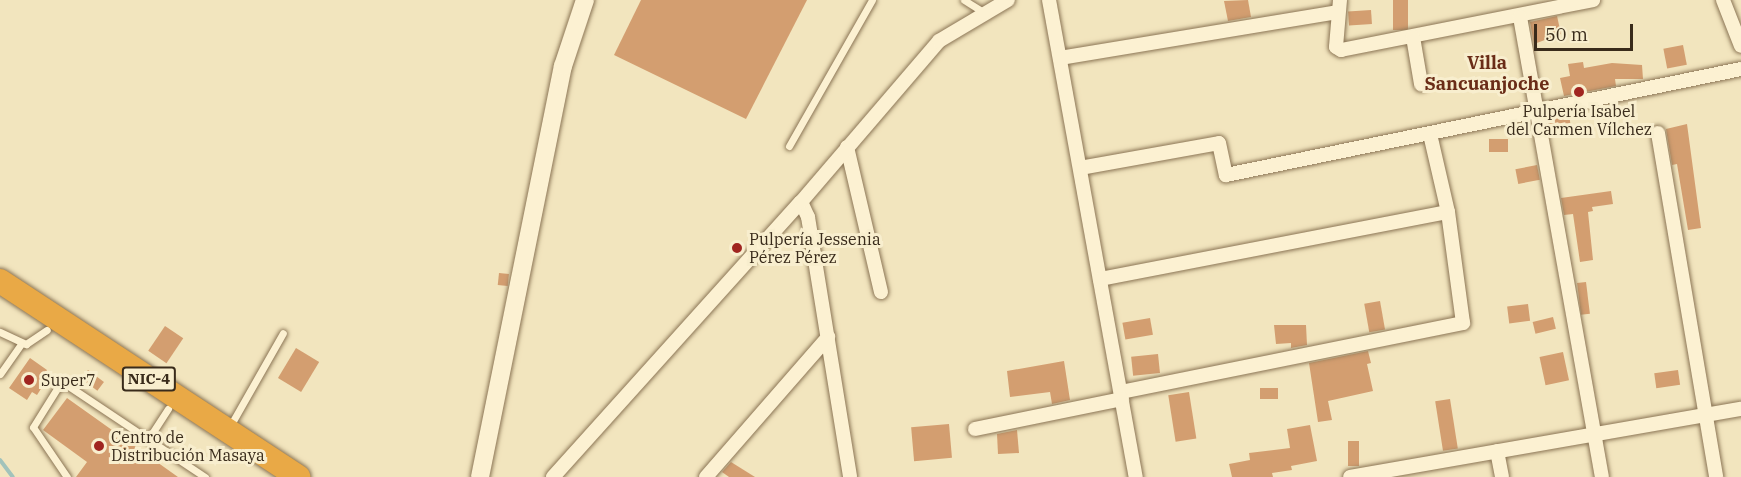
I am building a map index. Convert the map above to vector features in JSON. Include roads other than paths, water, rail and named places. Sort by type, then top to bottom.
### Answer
[{"type":"highway","name":"NIC-4","points":[[0,281],[298,477]]},
{"type":"highway","name":"NIC-4","points":[[0,299],[271,477]]},
{"type":"street","points":[[480,477],[562,66],[585,0]]},
{"type":"street","points":[[553,477],[801,202],[939,41],[983,12],[1008,0]]},
{"type":"street","points":[[1049,0],[1136,477]]},
{"type":"street","points":[[1060,58],[1338,6],[1337,49],[1413,37],[1593,0]]},
{"type":"street","points":[[1723,0],[1741,46]]},
{"type":"street","points":[[1520,16],[1602,477]]},
{"type":"street","points":[[1413,37],[1420,84]]},
{"type":"street","points":[[1080,168],[1220,143],[1226,175],[1538,113],[1741,69]]},
{"type":"street","points":[[1658,133],[1716,477]]},
{"type":"street","points":[[975,429],[1463,323],[1448,212],[1430,134]]},
{"type":"street","points":[[847,147],[881,292]]},
{"type":"street","points":[[801,202],[808,217],[850,477]]},
{"type":"street","points":[[1100,279],[1448,212]]},
{"type":"street","points":[[706,477],[828,337]]},
{"type":"street","points":[[1350,477],[1397,473],[1497,451],[1706,413],[1741,409]]},
{"type":"street","points":[[1497,451],[1502,477]]},
{"type":"lane","points":[[789,146],[872,0]]},
{"type":"lane","points":[[964,0],[983,12]]},
{"type":"lane","points":[[0,332],[21,344],[31,343],[47,330]]},
{"type":"lane","points":[[228,431],[283,333]]},
{"type":"lane","points":[[0,374],[21,344]]},
{"type":"lane","points":[[67,477],[33,427],[58,387],[68,385],[205,477]]},
{"type":"lane","points":[[148,438],[168,409]]},
{"type":"waterway","points":[[0,460],[13,477]]},
{"type":"place","name":"Pulpería Isabel del Carmen Vílchez","points":[[1579,92]]},
{"type":"place","name":"Pulpería Jessenia Pérez Pérez","points":[[737,248]]},
{"type":"place","name":"Super7","points":[[29,380]]},
{"type":"place","name":"Centro de Distribución Masaya","points":[[99,446]]},
{"type":"district","name":"Villa Sancuanjoche","points":[[1487,74]]}]
